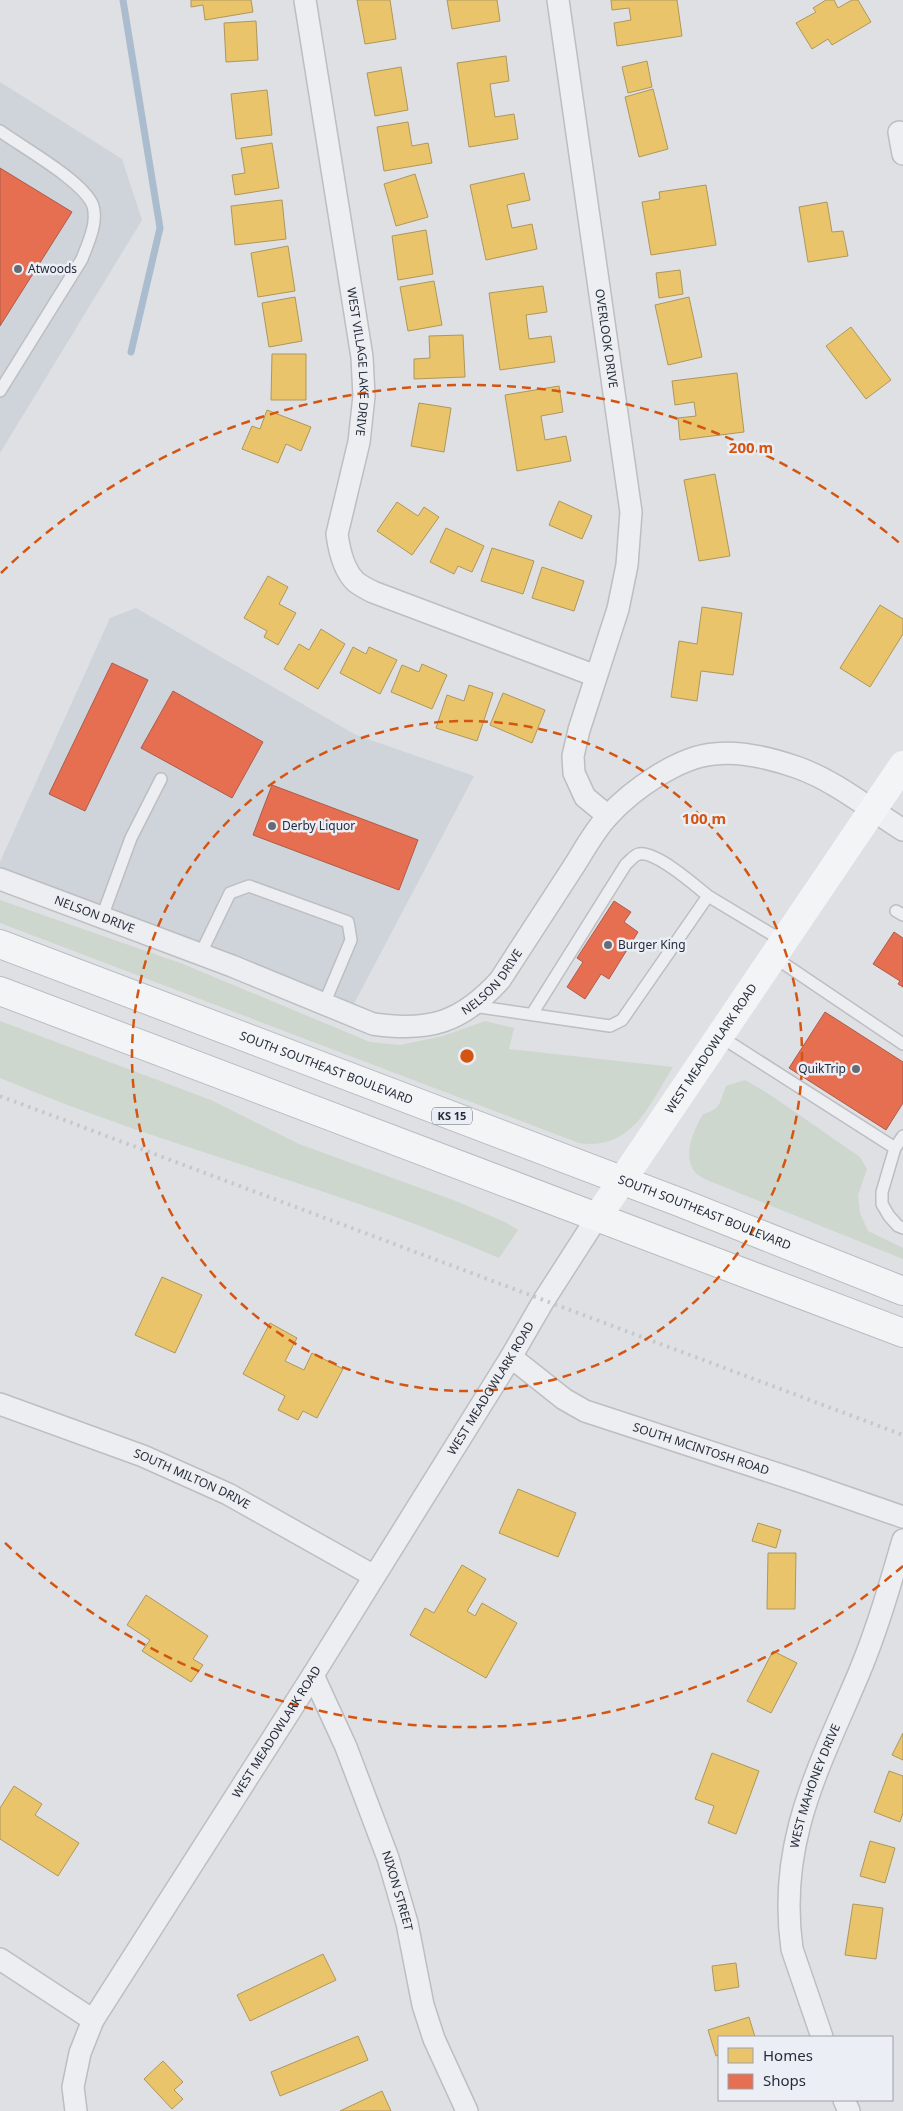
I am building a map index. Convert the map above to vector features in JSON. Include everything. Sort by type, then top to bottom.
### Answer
[{"type":"main road","name":"WEST MEADOWLARK ROAD","points":[[598,1216],[903,765]]},
{"type":"main road","name":"SOUTH SOUTHEAST BOULEVARD","points":[[0,944],[623,1180],[903,1291]]},
{"type":"main road","points":[[0,991],[903,1333]]},
{"type":"street","name":"WEST VILLAGE LAKE DRIVE","points":[[305,0],[362,357],[364,396],[359,442],[337,534],[345,564],[355,581],[373,592],[596,676]]},
{"type":"street","name":"OVERLOOK DRIVE","points":[[558,0],[631,512],[627,565],[618,609],[573,756],[574,773],[585,797],[608,816]]},
{"type":"street","points":[[899,132],[903,154]]},
{"type":"street","name":"NELSON DRIVE","points":[[0,879],[200,955],[373,1024],[397,1028],[440,1024],[473,1006],[486,995],[500,980],[608,816],[658,776],[696,757],[715,754],[751,756],[796,767],[821,778],[903,830]]},
{"type":"street","name":"WEST MEADOWLARK ROAD","points":[[76,2111],[73,2087],[80,2053],[93,2020],[313,1676],[511,1357],[544,1300],[598,1216]]},
{"type":"street","name":"SOUTH MCINTOSH ROAD","points":[[511,1357],[564,1399],[585,1411],[903,1517]]},
{"type":"street","name":"SOUTH MILTON DRIVE","points":[[0,1404],[143,1456],[228,1494],[374,1576]]},
{"type":"street","name":"WEST MAHONEY DRIVE","points":[[822,2036],[792,1949],[789,1892],[794,1848],[806,1801],[860,1672],[880,1618],[903,1540]]},
{"type":"street","name":"NIXON STREET","points":[[313,1676],[346,1746],[388,1858],[407,1923],[423,2005],[434,2039],[466,2111]]},
{"type":"street","points":[[0,1959],[93,2020]]},
{"type":"lane","points":[[0,131],[76,184],[87,195],[93,207],[94,220],[82,259],[0,391]]},
{"type":"lane","points":[[102,917],[130,838],[161,779]]},
{"type":"lane","points":[[532,1014],[626,864],[638,854],[652,856],[708,896],[903,1044]]},
{"type":"lane","points":[[200,955],[230,893],[250,886],[348,922],[351,940],[324,1004]]},
{"type":"lane","points":[[473,1006],[610,1026],[622,1020],[708,896]]},
{"type":"lane","points":[[721,1036],[895,1148]]},
{"type":"lane","points":[[903,1136],[895,1148],[882,1192],[882,1204],[889,1216],[898,1226],[903,1228]]},
{"type":"shaded area","points":[[0,82],[122,159],[142,220],[0,453]]},
{"type":"shaded area","points":[[136,608],[356,735],[474,776],[348,1015],[0,879],[0,862],[110,618]]},
{"type":"shaded area","points":[[0,900],[183,964],[370,1042],[400,1045],[443,1036],[485,1021],[514,1028],[509,1049],[673,1067],[647,1109],[626,1132],[613,1140],[597,1144],[579,1143],[0,923]]},
{"type":"shaded area","points":[[0,1021],[211,1100],[299,1144],[456,1201],[507,1223],[518,1230],[499,1258],[399,1218],[143,1132],[0,1078]]},
{"type":"shaded area","points":[[745,1080],[769,1094],[860,1157],[867,1169],[858,1195],[860,1213],[868,1231],[903,1248],[903,1259],[702,1178],[696,1173],[692,1166],[689,1151],[690,1143],[699,1120],[703,1114],[717,1107],[726,1086]]},
{"type":"building: Homes","points":[[191,0],[251,0],[253,12],[205,20],[203,5],[191,7]]},
{"type":"building: Homes","points":[[357,0],[390,0],[396,39],[365,44]]},
{"type":"building: Homes","points":[[447,0],[497,0],[500,21],[452,29]]},
{"type":"building: Homes","points":[[611,0],[677,0],[682,36],[617,46],[614,23],[631,20],[629,8],[612,10]]},
{"type":"building: Homes","points":[[826,0],[834,0],[838,8],[852,0],[858,0],[871,22],[832,45],[828,39],[812,49],[796,23],[816,12],[813,8]]},
{"type":"building: Homes","points":[[256,21],[258,60],[226,62],[224,23]]},
{"type":"building: Homes","points":[[506,56],[509,81],[490,84],[495,117],[514,114],[518,139],[469,147],[457,63]]},
{"type":"building: Homes","points":[[647,61],[652,87],[628,93],[622,67]]},
{"type":"building: Homes","points":[[401,67],[408,110],[375,116],[367,73]]},
{"type":"building: Homes","points":[[653,89],[668,149],[639,157],[625,97]]},
{"type":"building: Homes","points":[[267,90],[272,135],[236,139],[231,94]]},
{"type":"building: Homes","points":[[408,122],[412,146],[428,143],[432,163],[384,171],[377,127]]},
{"type":"building: Homes","points":[[272,143],[279,188],[235,195],[232,175],[245,173],[241,148]]},
{"type":"building: Homes","points":[[524,173],[530,200],[507,205],[512,228],[532,224],[537,249],[486,260],[470,185]]},
{"type":"building: Homes","points":[[415,174],[428,217],[396,226],[384,184]]},
{"type":"building: Homes","points":[[706,185],[716,245],[651,255],[642,202],[660,199],[659,192]]},
{"type":"building: Homes","points":[[282,200],[286,239],[235,245],[231,206]]},
{"type":"building: Homes","points":[[827,202],[832,232],[843,231],[848,256],[808,262],[799,207]]},
{"type":"building: Homes","points":[[426,230],[433,274],[398,280],[392,236]]},
{"type":"building: Homes","points":[[288,246],[295,291],[258,297],[251,253]]},
{"type":"building: Homes","points":[[680,270],[683,294],[659,298],[656,273]]},
{"type":"building: Homes","points":[[434,281],[442,325],[408,331],[400,287]]},
{"type":"building: Homes","points":[[543,286],[547,312],[526,315],[529,339],[551,336],[555,362],[500,370],[489,293]]},
{"type":"building: Homes","points":[[295,297],[302,341],[269,347],[262,303]]},
{"type":"building: Homes","points":[[689,297],[702,357],[668,365],[655,305]]},
{"type":"building: Homes","points":[[851,327],[891,380],[866,399],[826,346]]},
{"type":"building: Homes","points":[[463,335],[465,377],[414,379],[414,359],[430,358],[429,336]]},
{"type":"building: Homes","points":[[272,354],[306,354],[306,400],[271,400]]},
{"type":"building: Homes","points":[[737,373],[744,432],[680,440],[678,418],[696,416],[694,402],[675,405],[672,381]]},
{"type":"building: Homes","points":[[559,386],[563,412],[541,416],[545,440],[566,436],[571,461],[517,471],[505,395]]},
{"type":"building: Homes","points":[[419,403],[451,408],[444,452],[411,446]]},
{"type":"building: Homes","points":[[267,410],[311,427],[301,451],[286,444],[278,463],[242,449],[252,426],[260,429]]},
{"type":"building: Homes","points":[[715,474],[730,556],[699,561],[684,480]]},
{"type":"building: Homes","points":[[559,501],[592,516],[582,539],[549,525]]},
{"type":"building: Homes","points":[[397,502],[418,516],[424,507],[439,517],[412,555],[377,531]]},
{"type":"building: Homes","points":[[446,528],[484,546],[472,572],[458,566],[454,574],[430,562]]},
{"type":"building: Homes","points":[[492,548],[534,561],[523,594],[481,581]]},
{"type":"building: Homes","points":[[542,567],[584,581],[574,611],[532,598]]},
{"type":"building: Homes","points":[[268,576],[288,587],[279,604],[296,613],[278,645],[264,637],[267,631],[244,618]]},
{"type":"building: Homes","points":[[880,605],[903,619],[903,634],[870,687],[840,668]]},
{"type":"building: Homes","points":[[702,607],[742,613],[733,675],[701,671],[697,701],[671,697],[679,641],[697,644]]},
{"type":"building: Homes","points":[[321,629],[345,644],[318,689],[284,669],[299,644],[309,650]]},
{"type":"building: Homes","points":[[353,647],[366,654],[369,647],[397,660],[380,694],[340,673]]},
{"type":"building: Homes","points":[[422,664],[447,675],[432,709],[391,692],[402,665],[419,672]]},
{"type":"building: Homes","points":[[469,685],[493,693],[477,741],[436,728],[447,695],[464,701]]},
{"type":"building: Homes","points":[[503,693],[545,710],[532,743],[490,725]]},
{"type":"building: Homes","points":[[162,1277],[202,1295],[175,1353],[135,1335]]},
{"type":"building: Homes","points":[[270,1323],[297,1338],[285,1361],[304,1370],[312,1353],[343,1369],[317,1418],[303,1411],[298,1420],[278,1410],[285,1396],[243,1374]]},
{"type":"building: Homes","points":[[518,1489],[576,1513],[558,1557],[499,1533]]},
{"type":"building: Homes","points":[[758,1523],[781,1530],[776,1548],[752,1541]]},
{"type":"building: Homes","points":[[768,1553],[796,1553],[795,1609],[767,1609]]},
{"type":"building: Homes","points":[[462,1565],[486,1579],[467,1611],[475,1616],[482,1603],[517,1623],[486,1678],[410,1635],[425,1608],[434,1613]]},
{"type":"building: Homes","points":[[146,1595],[208,1636],[193,1659],[203,1665],[191,1682],[142,1651],[150,1640],[127,1625]]},
{"type":"building: Homes","points":[[773,1651],[797,1663],[771,1713],[747,1701]]},
{"type":"building: Homes","points":[[903,1733],[903,1760],[892,1755]]},
{"type":"building: Homes","points":[[712,1753],[759,1771],[736,1834],[708,1823],[714,1806],[695,1799]]},
{"type":"building: Homes","points":[[889,1771],[903,1776],[903,1813],[900,1822],[874,1812]]},
{"type":"building: Homes","points":[[14,1786],[42,1804],[35,1815],[79,1843],[58,1876],[0,1839],[0,1808]]},
{"type":"building: Homes","points":[[870,1841],[895,1848],[885,1883],[860,1876]]},
{"type":"building: Homes","points":[[853,1904],[883,1908],[876,1959],[845,1955]]},
{"type":"building: Homes","points":[[323,1954],[336,1980],[250,2021],[237,1995]]},
{"type":"building: Homes","points":[[736,1963],[739,1987],[715,1991],[712,1966]]},
{"type":"building: Homes","points":[[749,2017],[755,2036],[718,2036],[718,2055],[716,2056],[708,2030]]},
{"type":"building: Homes","points":[[358,2036],[368,2060],[280,2096],[271,2072]]},
{"type":"building: Homes","points":[[163,2061],[183,2082],[174,2090],[183,2099],[172,2109],[144,2079]]},
{"type":"building: Homes","points":[[382,2091],[391,2111],[340,2111]]},
{"type":"building: Shops","name":"Atwoods","points":[[0,168],[72,212],[0,326]]},
{"type":"building: Shops","points":[[112,663],[148,680],[85,811],[49,794]]},
{"type":"building: Shops","points":[[173,691],[263,742],[232,798],[141,748]]},
{"type":"building: Shops","points":[[272,785],[418,840],[399,890],[253,835]]},
{"type":"building: Shops","name":"Burger King","points":[[614,901],[631,912],[624,922],[638,932],[609,979],[601,974],[585,999],[567,987],[583,962],[577,958]]},
{"type":"building: Shops","points":[[894,932],[903,938],[903,987],[898,984],[900,981],[873,964]]},
{"type":"building: Shops","points":[[825,1012],[903,1062],[903,1103],[886,1130],[789,1068]]},
{"type":"waterway","points":[[123,0],[160,228],[131,352]]},
{"type":"railway","points":[[0,1096],[903,1435]]},
{"type":"place","name":"Atwoods","points":[[18,269]]},
{"type":"place","name":"Derby Liquor","points":[[272,826]]},
{"type":"place","name":"Burger King","points":[[608,945]]},
{"type":"place","name":"QuikTrip","points":[[856,1069]]}]
